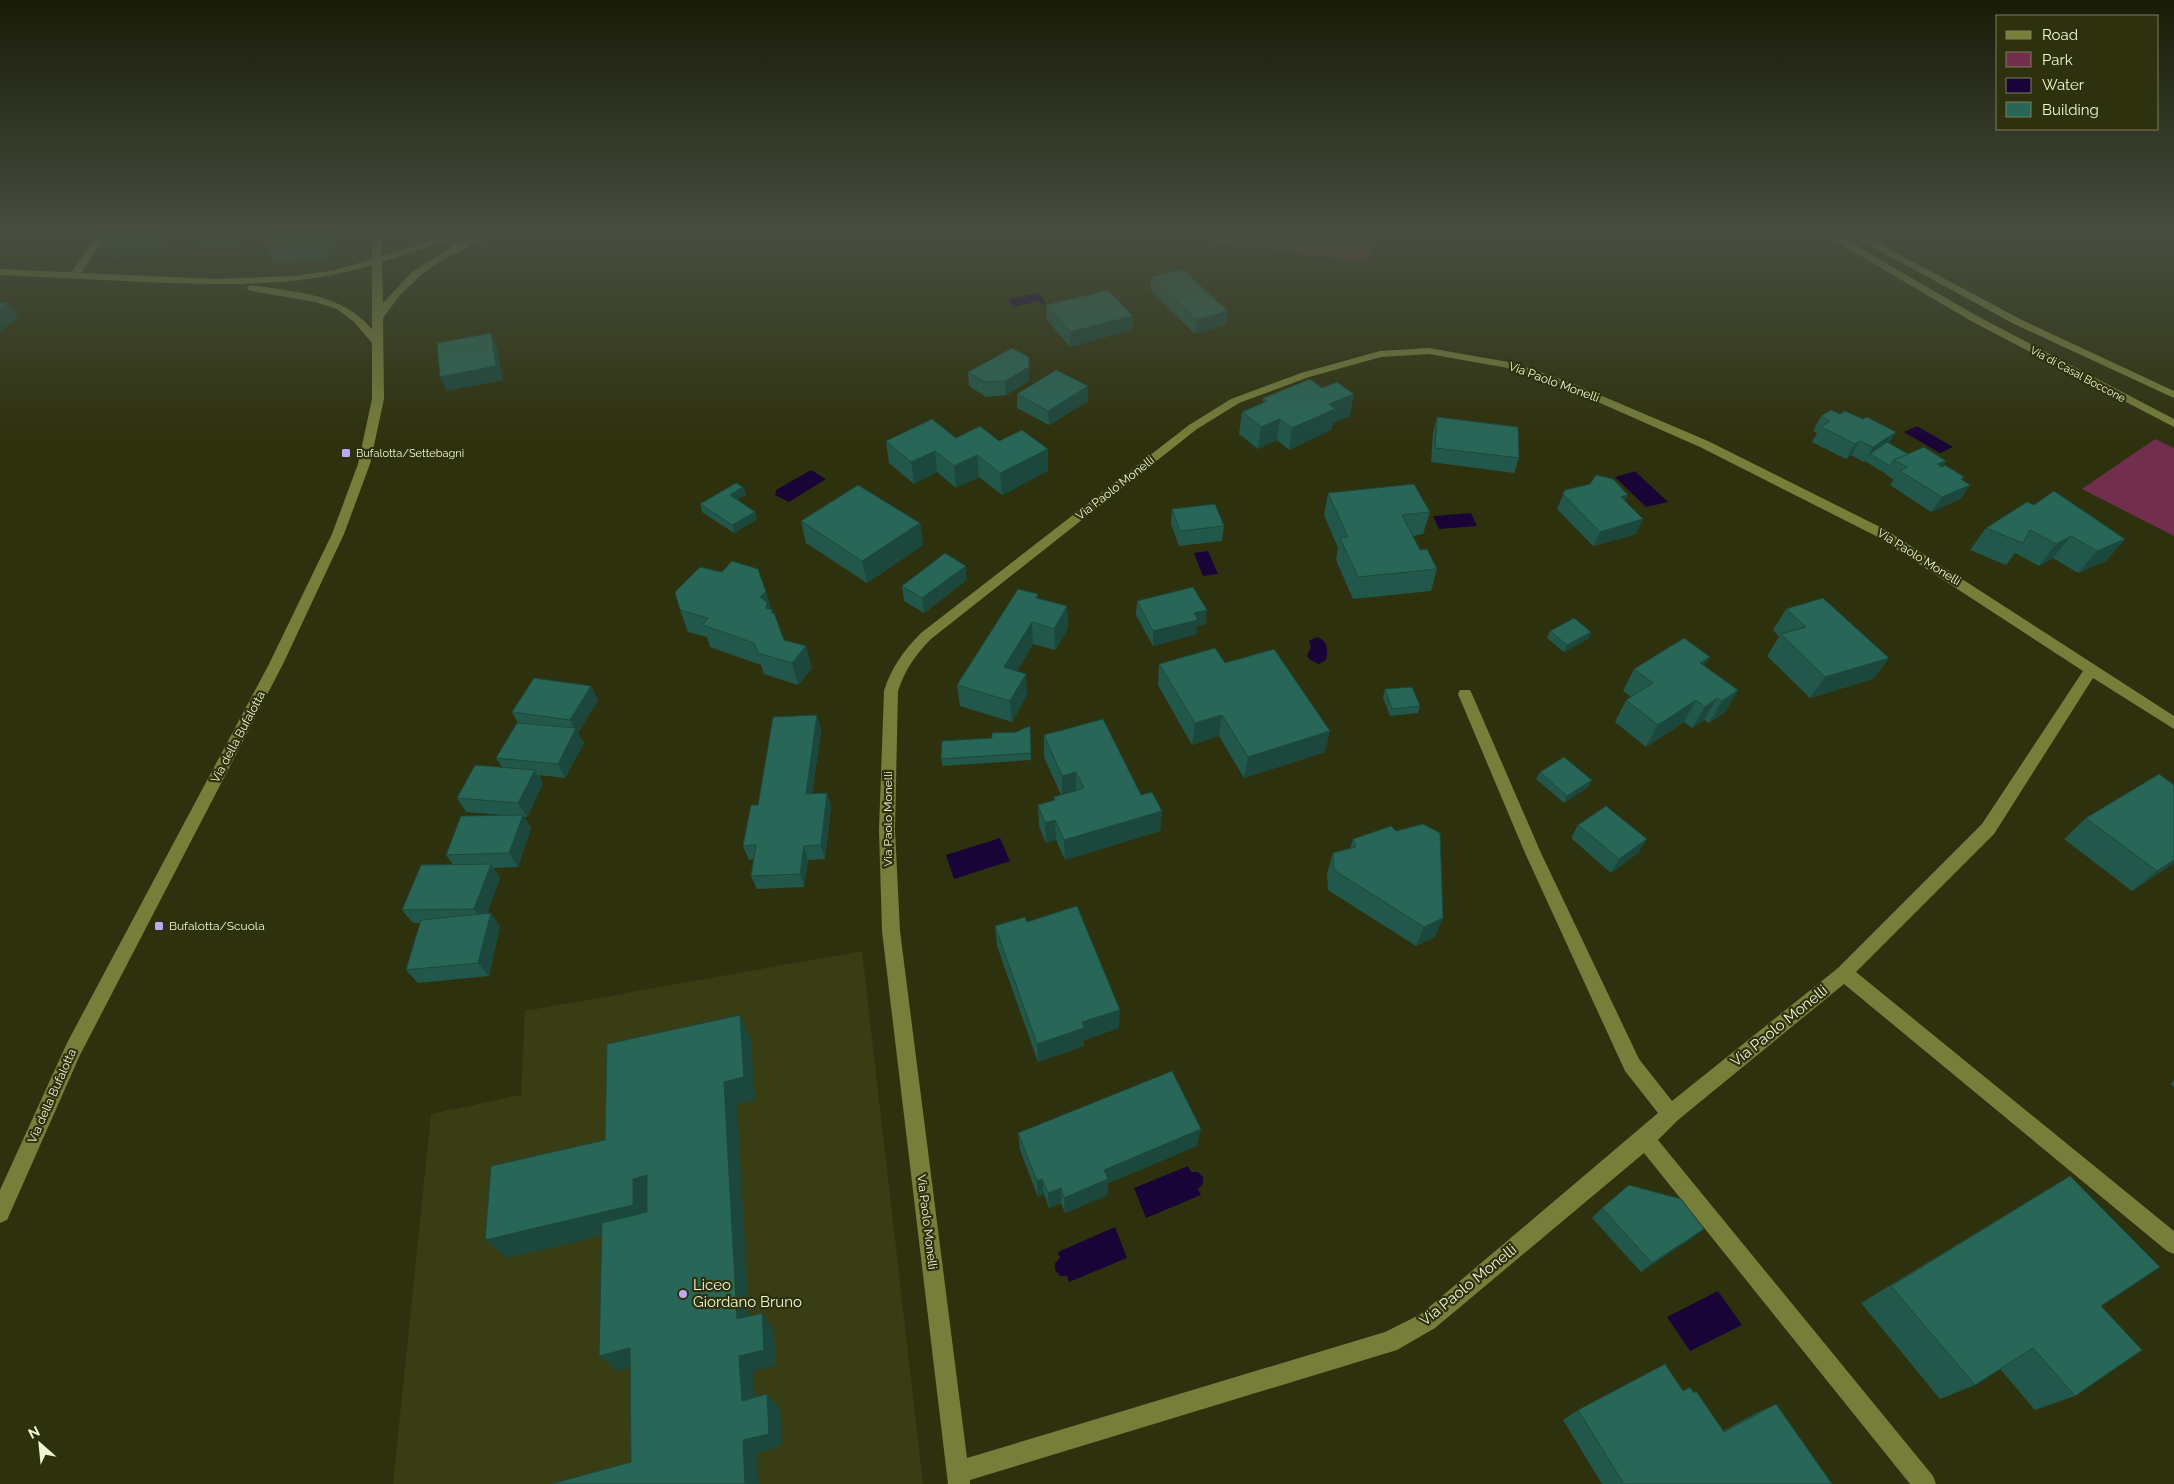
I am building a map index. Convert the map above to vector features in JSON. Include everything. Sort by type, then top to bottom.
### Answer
[{"type":"street","points":[[325,302],[336,305],[348,312],[379,344]]},
{"type":"street","name":"Via della Bufalotta","points":[[0,1214],[73,1050],[276,664],[338,534],[364,464],[378,399],[378,302]]},
{"type":"street","points":[[378,317],[388,302]]},
{"type":"street","name":"Via di Casal Boccone","points":[[1946,302],[2174,424]]},
{"type":"street","name":"Via di Casal Boccone","points":[[1981,302],[2018,322],[2174,395]]},
{"type":"street","name":"Via Paolo Monelli","points":[[2091,670],[1988,829],[1844,973],[1671,1114],[1645,1139],[1428,1321],[1389,1342],[959,1478],[891,931],[887,830],[891,691],[896,673],[903,661],[926,636],[1193,427],[1235,401],[1364,357],[1396,352],[1429,351],[1510,365],[1550,378],[1704,444],[1872,528],[1922,558],[2174,723]]},
{"type":"street","points":[[1465,694],[1533,853],[1632,1065],[1671,1114]]},
{"type":"street","points":[[1844,973],[2174,1244]]},
{"type":"street","points":[[1645,1139],[1925,1484]]},
{"type":"shaded area","points":[[862,951],[923,1484],[393,1484],[431,1114],[521,1095],[525,1011]]},
{"type":"green space","points":[[2155,439],[2174,448],[2174,536],[2082,489]]},
{"type":"water","points":[[1010,302],[1033,302],[1014,307]]},
{"type":"water","points":[[1917,426],[1953,447],[1940,453],[1904,432]]},
{"type":"water","points":[[811,470],[826,479],[789,502],[775,495],[776,490]]},
{"type":"water","points":[[1636,471],[1668,502],[1646,507],[1615,477]]},
{"type":"water","points":[[1471,513],[1477,526],[1439,529],[1433,516]]},
{"type":"water","points":[[1208,551],[1218,574],[1203,576],[1194,553]]},
{"type":"water","points":[[1317,637],[1325,643],[1327,649],[1326,660],[1319,664],[1310,660],[1307,656],[1311,647],[1309,641]]},
{"type":"water","points":[[1000,838],[1010,861],[954,879],[946,855]]},
{"type":"water","points":[[1188,1166],[1191,1172],[1198,1172],[1203,1177],[1203,1184],[1198,1189],[1201,1195],[1146,1218],[1134,1188]]},
{"type":"water","points":[[1115,1227],[1127,1258],[1069,1282],[1067,1276],[1060,1276],[1055,1270],[1055,1263],[1060,1258],[1058,1252]]},
{"type":"water","points":[[1718,1291],[1742,1325],[1690,1351],[1667,1317]]},
{"type":"building","points":[[0,302],[8,303],[0,309]]},
{"type":"building","points":[[1057,302],[1120,302],[1133,316],[1070,332],[1046,305]]},
{"type":"building","points":[[1177,302],[1218,302],[1228,311],[1196,320]]},
{"type":"building","points":[[491,333],[496,366],[440,377],[437,343]]},
{"type":"building","points":[[1012,348],[1029,357],[1029,367],[1005,381],[985,382],[968,372]]},
{"type":"building","points":[[1056,370],[1088,386],[1048,411],[1017,394]]},
{"type":"building","points":[[1310,379],[1322,388],[1337,382],[1354,394],[1329,404],[1335,409],[1292,428],[1280,419],[1261,427],[1242,412],[1267,401],[1263,398]]},
{"type":"building","points":[[1831,410],[1840,414],[1845,411],[1863,419],[1867,417],[1896,432],[1873,447],[1860,441],[1855,444],[1821,427],[1830,421],[1821,416]]},
{"type":"building","points":[[1437,417],[1518,427],[1519,458],[1435,448]]},
{"type":"building","points":[[932,419],[956,438],[980,426],[999,441],[1022,430],[1048,449],[1000,473],[977,455],[954,466],[935,451],[911,462],[886,441]]},
{"type":"building","points":[[1887,442],[1908,454],[1894,460],[1890,466],[1870,454]]},
{"type":"building","points":[[1924,447],[1946,461],[1937,464],[1942,467],[1945,465],[1964,477],[1961,479],[1970,485],[1942,497],[1900,471],[1907,467],[1894,460]]},
{"type":"building","points":[[1596,475],[1613,479],[1628,495],[1621,497],[1643,519],[1600,532],[1563,494],[1565,490],[1590,484]]},
{"type":"building","points":[[736,483],[743,487],[730,495],[755,512],[732,525],[700,504]]},
{"type":"building","points":[[1414,484],[1430,512],[1402,515],[1420,550],[1427,549],[1437,569],[1358,577],[1340,538],[1348,537],[1328,493]]},
{"type":"building","points":[[858,485],[920,523],[862,561],[801,521]]},
{"type":"building","points":[[2054,491],[2125,539],[2097,551],[2071,536],[2056,544],[2030,530],[2023,543],[1986,528],[2027,502],[2034,505]]},
{"type":"building","points":[[1215,504],[1224,526],[1180,531],[1172,509]]},
{"type":"building","points":[[945,553],[966,566],[922,598],[902,586]]},
{"type":"building","points":[[732,561],[758,569],[766,592],[760,597],[767,602],[766,608],[773,610],[771,613],[774,613],[784,640],[806,646],[792,663],[758,653],[754,643],[703,625],[708,618],[680,610],[675,592],[700,567],[722,572]]},
{"type":"building","points":[[1193,587],[1207,610],[1194,613],[1198,620],[1153,631],[1137,601]]},
{"type":"building","points":[[1018,589],[1038,594],[1036,598],[1067,606],[1054,629],[1032,622],[1004,667],[1026,674],[1010,701],[957,685]]},
{"type":"building","points":[[1823,598],[1889,658],[1825,677],[1781,634],[1806,627],[1786,609]]},
{"type":"building","points":[[1574,618],[1591,632],[1567,645],[1550,631]]},
{"type":"building","points":[[1684,638],[1710,657],[1700,663],[1738,690],[1722,701],[1717,698],[1705,707],[1696,700],[1658,725],[1626,700],[1653,683],[1634,669]]},
{"type":"building","points":[[1215,648],[1225,663],[1274,649],[1330,731],[1248,757],[1222,715],[1195,723],[1159,664]]},
{"type":"building","points":[[534,678],[591,686],[570,720],[512,712]]},
{"type":"building","points":[[1412,687],[1420,706],[1392,709],[1385,689]]},
{"type":"building","points":[[817,715],[806,794],[827,793],[821,845],[804,846],[800,874],[751,876],[756,845],[743,846],[751,805],[758,805],[773,717]]},
{"type":"building","points":[[1103,719],[1141,795],[1152,792],[1162,811],[1064,840],[1055,820],[1045,823],[1038,805],[1055,800],[1054,797],[1084,788],[1076,772],[1062,776],[1044,735]]},
{"type":"building","points":[[517,723],[576,728],[558,764],[496,758]]},
{"type":"building","points":[[1030,726],[1031,753],[941,759],[942,741],[992,738],[992,733],[1016,732]]},
{"type":"building","points":[[1564,757],[1592,780],[1567,796],[1540,772]]},
{"type":"building","points":[[475,765],[535,770],[518,803],[457,798]]},
{"type":"building","points":[[2159,774],[2174,785],[2174,860],[2157,871],[2086,818]]},
{"type":"building","points":[[1606,806],[1647,839],[1619,859],[1578,825]]},
{"type":"building","points":[[523,815],[509,853],[446,855],[461,816]]},
{"type":"building","points":[[1423,824],[1440,833],[1443,918],[1424,927],[1334,870],[1333,853],[1356,847],[1353,839],[1391,826],[1396,831]]},
{"type":"building","points":[[491,864],[474,909],[402,910],[421,865]]},
{"type":"building","points":[[1077,906],[1120,1010],[1082,1022],[1084,1028],[1037,1044],[995,926],[1025,917],[1027,922]]},
{"type":"building","points":[[491,913],[478,963],[406,970],[421,920]]},
{"type":"building","name":"Liceo Giordano Bruno","points":[[740,1015],[744,1077],[724,1082],[737,1319],[762,1313],[764,1350],[739,1356],[742,1401],[767,1394],[769,1434],[743,1440],[745,1484],[551,1484],[631,1462],[630,1348],[599,1356],[602,1223],[647,1212],[647,1175],[633,1179],[633,1205],[485,1240],[491,1166],[605,1140],[607,1044]]},
{"type":"building","points":[[1172,1071],[1201,1129],[1104,1170],[1108,1179],[1064,1198],[1061,1188],[1048,1193],[1042,1179],[1037,1181],[1018,1133]]},
{"type":"building","points":[[2070,1176],[2160,1267],[2101,1306],[2142,1350],[2075,1396],[2033,1348],[1975,1385],[1891,1286]]},
{"type":"building","points":[[1629,1185],[1681,1199],[1704,1229],[1652,1263],[1602,1208]]},
{"type":"building","points":[[1665,1364],[1683,1391],[1690,1387],[1694,1393],[1696,1391],[1724,1432],[1776,1404],[1832,1484],[1624,1484],[1578,1410]]},
{"type":"place","name":"Bufalotta/Settebagni","points":[[346,453]]},
{"type":"place","name":"Bufalotta/Scuola","points":[[159,926]]},
{"type":"place","name":"Liceo Giordano Bruno","points":[[683,1294]]}]
